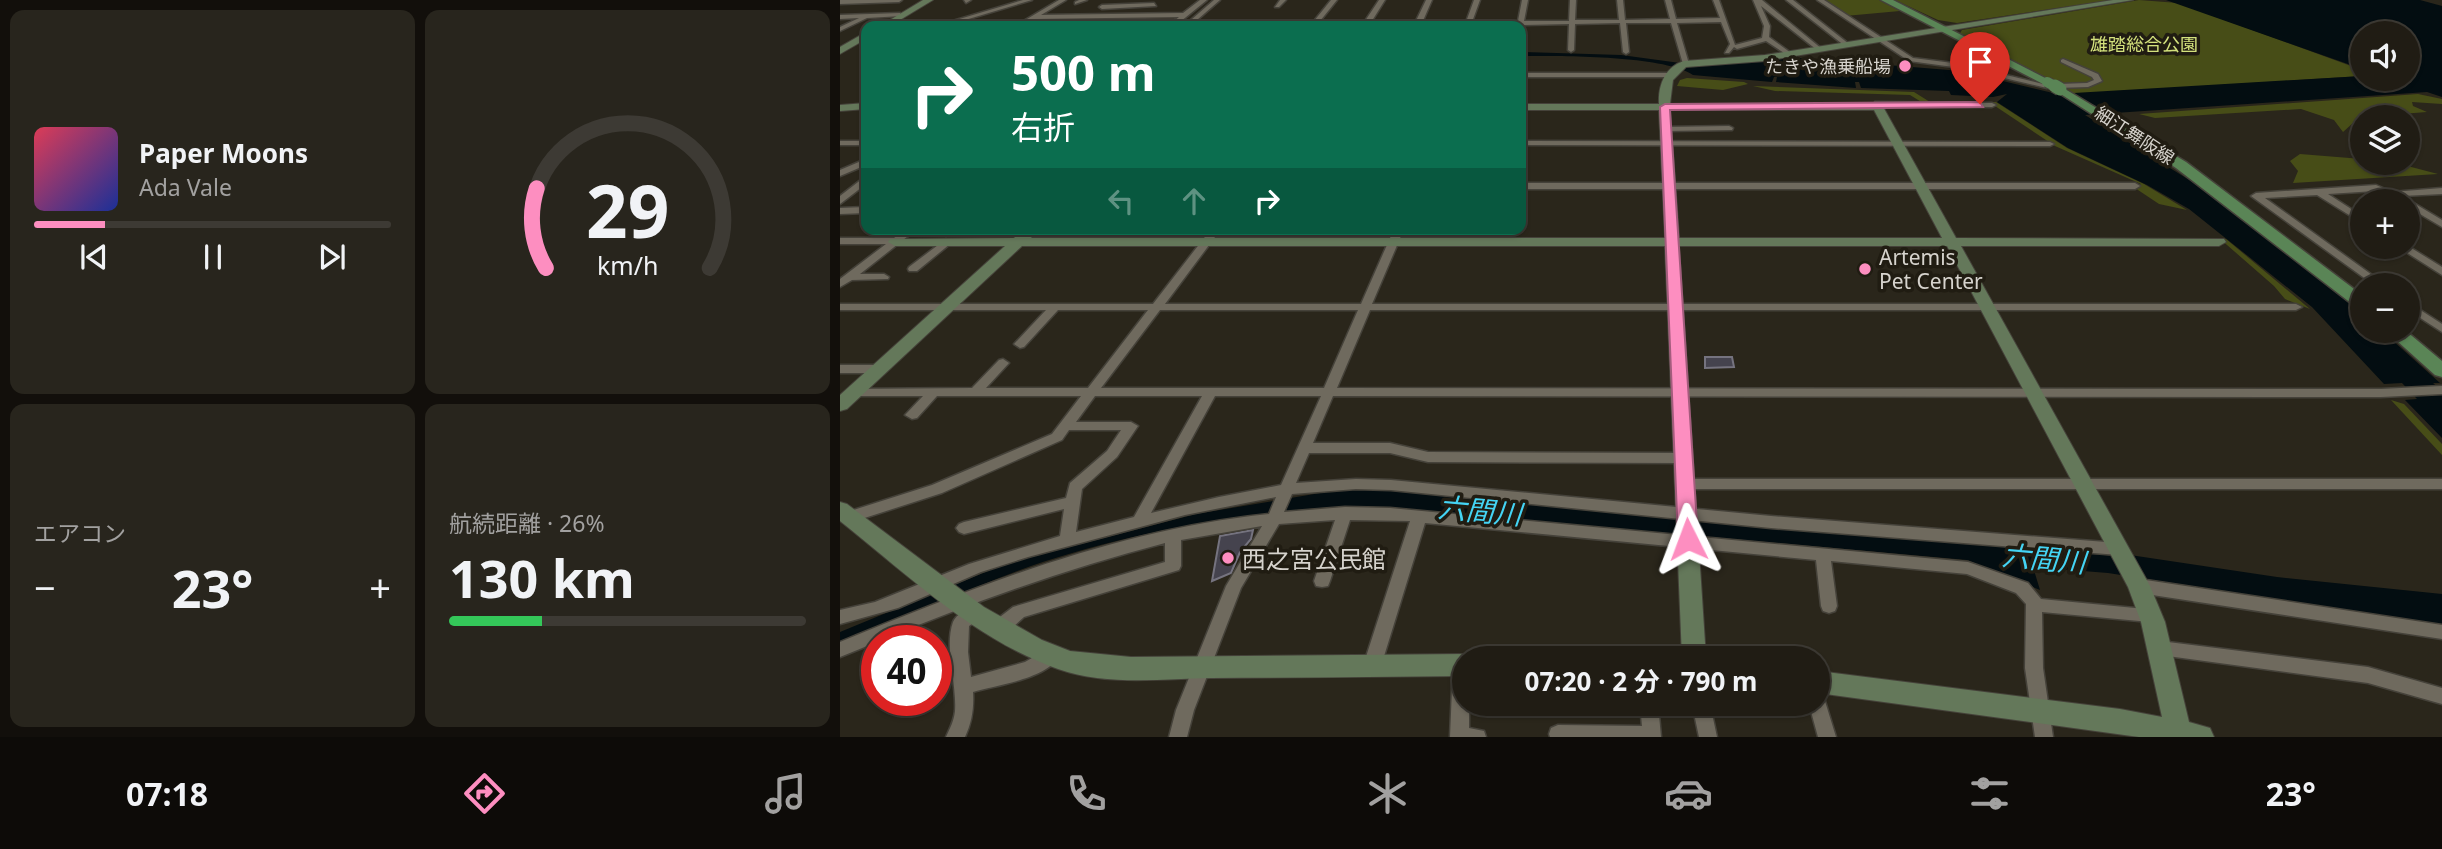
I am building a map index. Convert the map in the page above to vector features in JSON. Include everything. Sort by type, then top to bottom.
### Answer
[{"type":"main road","name":"細江舞阪線","points":[[1886,0],[2105,115],[2181,165],[2350,294]]},
{"type":"main road","points":[[2409,343],[2442,371]]},
{"type":"street","points":[[842,2],[899,0]]},
{"type":"street","points":[[892,21],[929,0]]},
{"type":"street","points":[[952,21],[1014,0]]},
{"type":"street","points":[[955,21],[1029,0]]},
{"type":"street","points":[[1027,21],[1063,0]]},
{"type":"street","points":[[1082,21],[1112,0]]},
{"type":"street","points":[[1140,16],[1161,0]]},
{"type":"street","points":[[1178,21],[1204,0]]},
{"type":"street","points":[[1193,21],[1217,0]]},
{"type":"street","points":[[1277,6],[1283,0]]},
{"type":"street","points":[[1318,21],[1334,0]]},
{"type":"street","points":[[1368,21],[1381,0]]},
{"type":"street","points":[[1419,21],[1429,0]]},
{"type":"street","points":[[1470,21],[1477,0]]},
{"type":"street","points":[[1521,21],[1525,0]]},
{"type":"street","points":[[1571,50],[1573,0]]},
{"type":"street","points":[[1620,0],[1626,52]]},
{"type":"street","points":[[1668,0],[1682,66],[1664,90],[1693,646]]},
{"type":"street","points":[[1716,0],[1734,44],[1727,52]]},
{"type":"street","points":[[1757,0],[1819,50]]},
{"type":"street","points":[[1757,0],[1767,26],[1765,37]]},
{"type":"street","points":[[1789,0],[1847,45]]},
{"type":"street","points":[[1820,0],[1876,40],[1910,60],[1961,66],[2056,87],[2088,85],[2098,81],[2095,76],[2063,61]]},
{"type":"street","points":[[1526,75],[1682,66],[1789,54],[2129,0]]},
{"type":"street","points":[[1102,7],[1154,5]]},
{"type":"street","points":[[1897,6],[1949,24],[2014,19]]},
{"type":"street","points":[[840,17],[900,15]]},
{"type":"street","points":[[1032,18],[1186,15]]},
{"type":"street","points":[[1832,16],[1842,15]]},
{"type":"street","points":[[840,29],[867,16]]},
{"type":"street","points":[[1802,19],[1822,17]]},
{"type":"street","points":[[1783,20],[1792,19]]},
{"type":"street","points":[[1526,25],[1724,20]]},
{"type":"street","points":[[1737,47],[1765,37]]},
{"type":"street","points":[[1765,37],[1789,54]]},
{"type":"street","points":[[840,51],[861,38]]},
{"type":"street","points":[[840,40],[861,40]]},
{"type":"street","points":[[1526,107],[1992,105]]},
{"type":"street","points":[[840,108],[861,106]]},
{"type":"street","points":[[1830,684],[2039,710],[2185,734],[2150,615],[2137,583],[1878,107]]},
{"type":"street","points":[[1526,143],[1666,136],[1728,128]]},
{"type":"street","points":[[1666,136],[1898,144],[2050,144]]},
{"type":"street","points":[[840,143],[861,143]]},
{"type":"street","points":[[840,167],[861,159]]},
{"type":"street","points":[[840,173],[861,164]]},
{"type":"street","points":[[840,201],[861,183]]},
{"type":"street","points":[[1526,186],[2135,186]]},
{"type":"street","points":[[840,191],[853,190]]},
{"type":"street","points":[[2350,190],[2256,196],[2364,273]]},
{"type":"street","points":[[2420,192],[2442,191]]},
{"type":"street","points":[[2319,192],[2350,212]]},
{"type":"street","points":[[840,211],[861,209]]},
{"type":"street","points":[[2420,211],[2442,224]]},
{"type":"street","points":[[844,280],[904,235]]},
{"type":"street","points":[[840,405],[1026,235]]},
{"type":"street","points":[[844,513],[949,484],[1057,437],[1211,235]]},
{"type":"street","points":[[1178,737],[1201,668],[1237,578],[1275,518],[1396,236]]},
{"type":"street","points":[[840,241],[1206,242],[1396,236],[1671,242],[2219,242]]},
{"type":"street","points":[[913,269],[946,242]]},
{"type":"street","points":[[2420,258],[2442,272]]},
{"type":"street","points":[[844,280],[884,277]]},
{"type":"street","points":[[840,307],[2296,307]]},
{"type":"street","points":[[1020,344],[1055,307]]},
{"type":"street","points":[[2420,313],[2442,329]]},
{"type":"street","points":[[975,393],[1003,363]]},
{"type":"street","points":[[840,369],[879,369]]},
{"type":"street","points":[[853,392],[2034,393],[2442,390]]},
{"type":"street","points":[[912,415],[934,393]]},
{"type":"street","points":[[1139,521],[1210,393]]},
{"type":"street","points":[[1066,426],[1131,426],[1112,454],[1075,486],[1067,540]]},
{"type":"street","points":[[1305,448],[1390,448],[1428,457],[1683,458]]},
{"type":"street","points":[[840,617],[955,597],[1006,558],[1139,521],[1340,484],[1391,485],[1687,528],[1823,556],[1978,570],[2022,588],[2032,597],[2034,668],[2044,737]]},
{"type":"street","points":[[1685,484],[2442,484]]},
{"type":"street","points":[[964,528],[1072,502]]},
{"type":"street","points":[[844,513],[998,628],[1051,655],[1084,665],[1201,668],[1452,665]]},
{"type":"street","points":[[840,650],[955,597],[1039,571],[1174,537],[1275,518],[1345,513],[2120,551]]},
{"type":"street","points":[[1322,581],[1345,513]]},
{"type":"street","points":[[1372,666],[1419,517]]},
{"type":"street","points":[[998,628],[1019,612],[1173,566],[1174,537]]},
{"type":"street","points":[[1823,556],[1829,606]]},
{"type":"street","points":[[2137,583],[2442,632]]},
{"type":"street","points":[[955,597],[961,623],[957,639],[965,718],[955,737]]},
{"type":"street","points":[[2034,606],[2150,615]]},
{"type":"street","points":[[2160,648],[2368,675],[2442,696]]},
{"type":"street","points":[[962,688],[982,679],[1037,668],[1051,655]]},
{"type":"street","points":[[1460,716],[1459,737],[1477,737]]},
{"type":"street","points":[[1558,734],[1652,736],[1650,716]]},
{"type":"street","points":[[1704,716],[1708,737]]},
{"type":"street","points":[[1821,716],[1826,737]]},
{"type":"green space","points":[[1822,0],[1879,0],[1900,11],[1845,16]]},
{"type":"green space","name":"雄踏総合公園","points":[[1895,0],[2111,0],[1957,23],[1938,20]]},
{"type":"green space","name":"雄踏総合公園","points":[[2139,0],[2178,3],[2350,66],[2350,77],[2075,94],[1959,35],[1962,30]]},
{"type":"green space","points":[[1687,78],[1748,84],[1723,90],[1677,86],[1680,80]]},
{"type":"green space","points":[[1753,86],[1914,92],[1930,102],[1996,102],[2067,148],[2144,184],[2187,210],[2159,204],[2135,188],[2141,184],[2055,146],[1992,104],[1923,103],[1910,95],[1775,91]]},
{"type":"green space","points":[[2418,94],[2442,99],[2442,104],[2412,102],[2413,105],[2350,105],[2350,126],[2343,132],[2334,120],[2301,109],[2155,118],[2139,114]]},
{"type":"green space","points":[[2300,154],[2350,158],[2350,175],[2420,175],[2420,169],[2438,174],[2293,183],[2298,171],[2290,161]]},
{"type":"green space","points":[[2219,238],[2226,239],[2310,309],[2285,299]]},
{"type":"green space","points":[[2391,400],[2404,404],[2442,444],[2442,455]]},
{"type":"water","points":[[2166,0],[2420,0],[2442,6],[2442,97],[2427,92],[2085,115],[2202,188],[2350,304],[2350,343],[2395,343],[2440,383],[2433,383],[2442,391],[2442,438],[2405,400],[2417,399],[2402,383],[2384,384],[2312,307],[2189,209],[2147,185],[2068,148],[1997,102],[2007,94],[1993,97],[1951,95],[1949,91],[1861,88],[1859,82],[1855,82],[1856,88],[1776,82],[1777,77],[1774,77],[1772,82],[1693,75],[1679,68],[1636,60],[1526,56],[1526,52],[1621,55],[1695,65],[1801,58],[1961,71],[2057,94],[2350,77],[2350,91],[2420,91],[2420,21],[2350,21],[2350,65]]},
{"type":"water","name":"六間川","points":[[1338,490],[1388,490],[1771,528],[2115,556],[2130,555],[2277,577],[2442,594],[2442,625],[2108,573],[2033,567],[2040,590],[1967,560],[1365,506],[1283,511],[1240,517],[1110,543],[1031,566],[885,625],[861,625],[861,635],[840,644],[840,632],[1005,564],[1196,514]]},
{"type":"building","points":[[1705,357],[1732,357],[1734,367],[1705,368]]},
{"type":"building","name":"西之宮公民館","points":[[1253,530],[1251,539],[1240,552],[1231,573],[1212,581],[1220,536]]},
{"type":"place","name":"たきや漁乗船場","points":[[1905,66]]},
{"type":"place","name":"Artemis Pet Center","points":[[1865,269]]},
{"type":"place","name":"西之宮公民館","points":[[1228,558]]},
{"type":"route","points":[[1688,539],[1665,107],[1980,104]]}]
